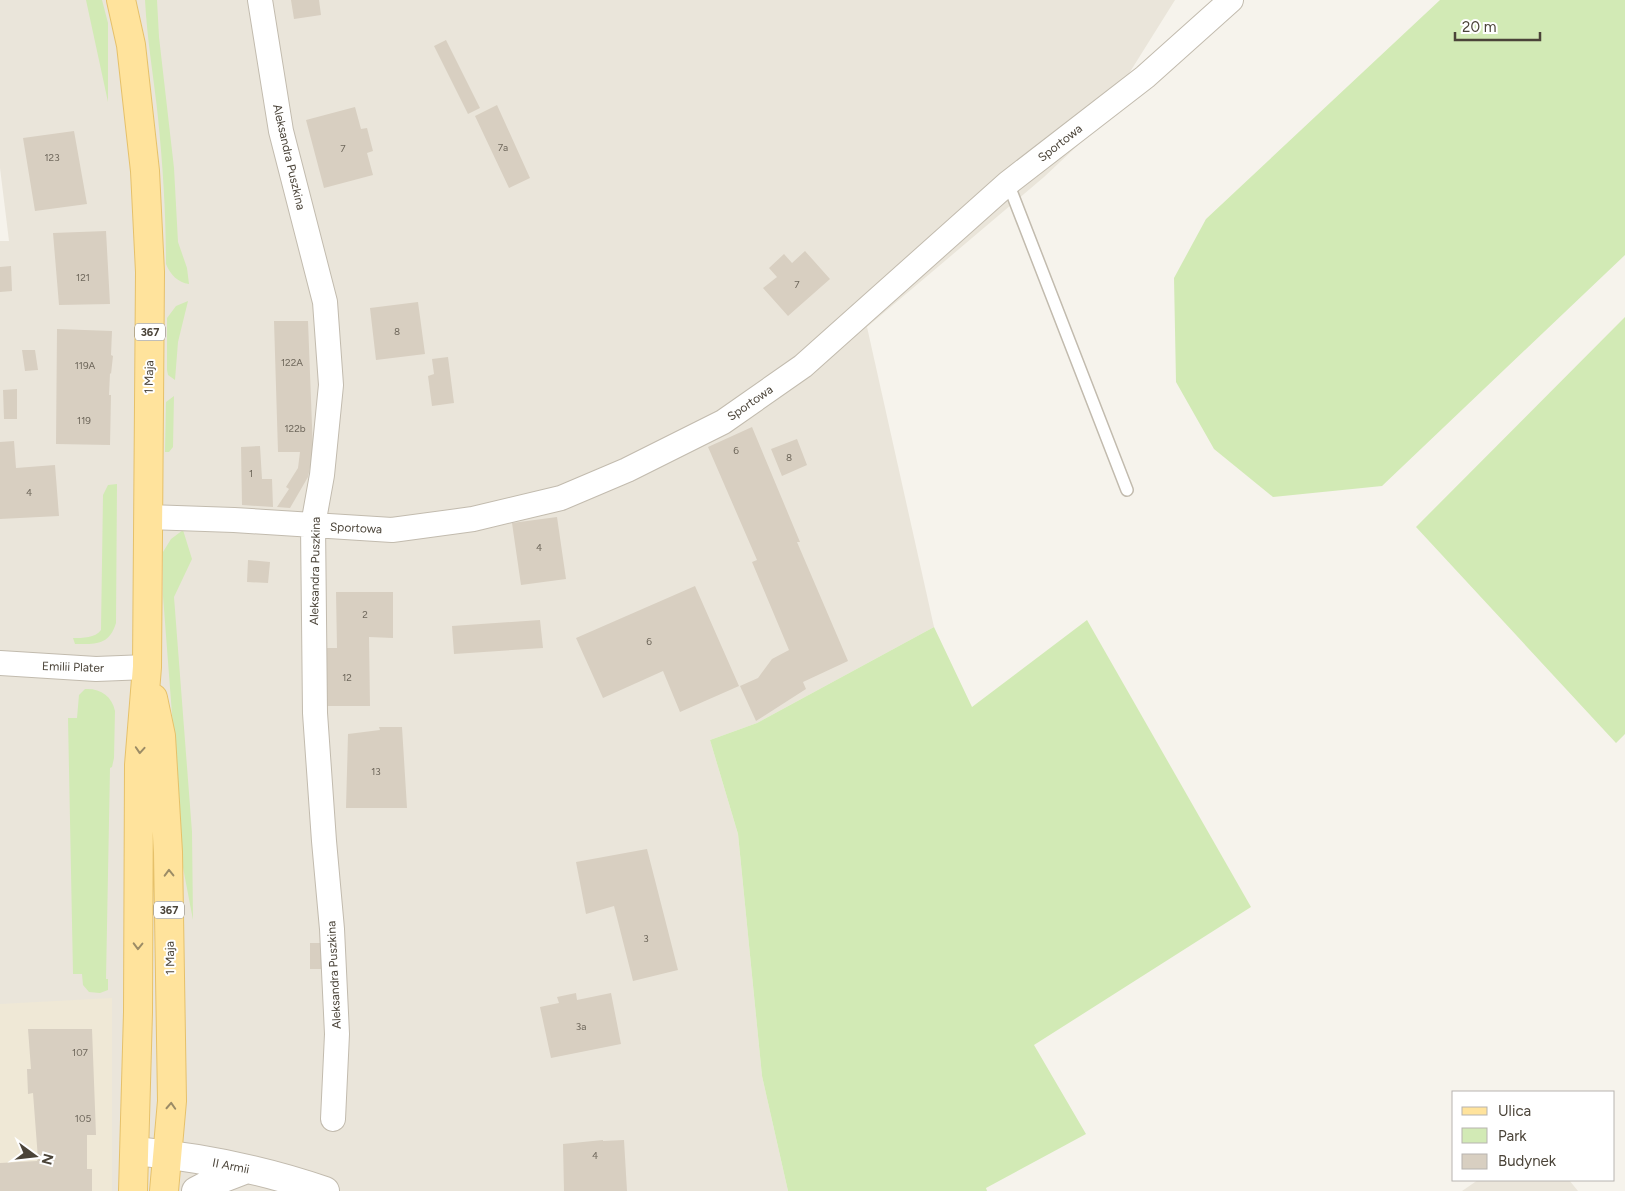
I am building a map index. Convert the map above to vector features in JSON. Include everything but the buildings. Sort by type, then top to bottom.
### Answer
[{"type":"main road","name":"1 Maja","points":[[121,0],[131,45],[145,171],[150,272],[147,667],[139,765],[138,1012],[134,1191]]},
{"type":"main road","name":"1 Maja","points":[[147,667],[161,736],[168,852],[172,1101],[164,1191]]},
{"type":"street","name":"Aleksandra Puszkina","points":[[260,0],[281,131],[325,302],[331,385],[322,475],[313,525],[315,713],[332,929],[337,1034],[333,1120]]},
{"type":"street","name":"Sportowa","points":[[148,517],[217,519],[392,530],[473,519],[561,498],[627,470],[723,422],[803,366],[1008,182],[1145,77],[1232,0]]},
{"type":"street","name":"Emilii Plater","points":[[0,663],[96,669],[147,667]]},
{"type":"street","name":"II Armii","points":[[135,1152],[168,1154],[247,1169],[325,1191]]},
{"type":"street","points":[[196,1191],[213,1182],[247,1169]]},
{"type":"lane","points":[[1008,182],[1127,490]]},
{"type":"shaded area","points":[[0,0],[1175,0],[1093,131],[1044,177],[867,327],[934,627],[757,723],[710,740],[738,834],[762,1076],[788,1191],[0,1191],[0,241],[9,241],[0,168]]},
{"type":"shaded area","points":[[112,998],[112,1191],[0,1191],[0,1004]]},
{"type":"shaded area","points":[[1477,1181],[1570,1181],[1578,1191],[1462,1191]]},
{"type":"green space","points":[[86,0],[102,0],[108,23],[108,102]]},
{"type":"green space","points":[[145,0],[157,0],[159,37],[174,168],[178,242],[187,268],[189,284],[181,282],[175,277],[166,264],[165,209],[161,155]]},
{"type":"green space","points":[[1440,0],[1625,0],[1625,255],[1382,486],[1273,497],[1214,449],[1176,382],[1174,278],[1206,219]]},
{"type":"green space","points":[[188,301],[178,342],[175,380],[168,375],[167,370],[167,318],[176,306]]},
{"type":"green space","points":[[1625,317],[1625,734],[1616,743],[1416,527]]},
{"type":"green space","points":[[174,396],[173,447],[169,452],[165,452],[166,402]]},
{"type":"green space","points":[[117,484],[116,623],[113,631],[105,640],[95,643],[75,644],[73,638],[92,636],[101,630],[103,495],[108,485]]},
{"type":"green space","points":[[183,530],[192,559],[174,597],[192,832],[193,920],[181,857],[180,819],[163,596],[163,552],[171,539]]},
{"type":"green space","points":[[1087,620],[1251,907],[1034,1045],[1086,1134],[986,1188],[987,1191],[788,1191],[762,1076],[738,834],[710,740],[757,723],[934,627],[972,707]]},
{"type":"green space","points":[[85,689],[96,690],[104,694],[111,701],[115,711],[114,758],[110,768],[106,979],[108,979],[108,990],[100,993],[89,992],[83,985],[82,974],[73,974],[68,718],[77,718],[79,695]]}]
